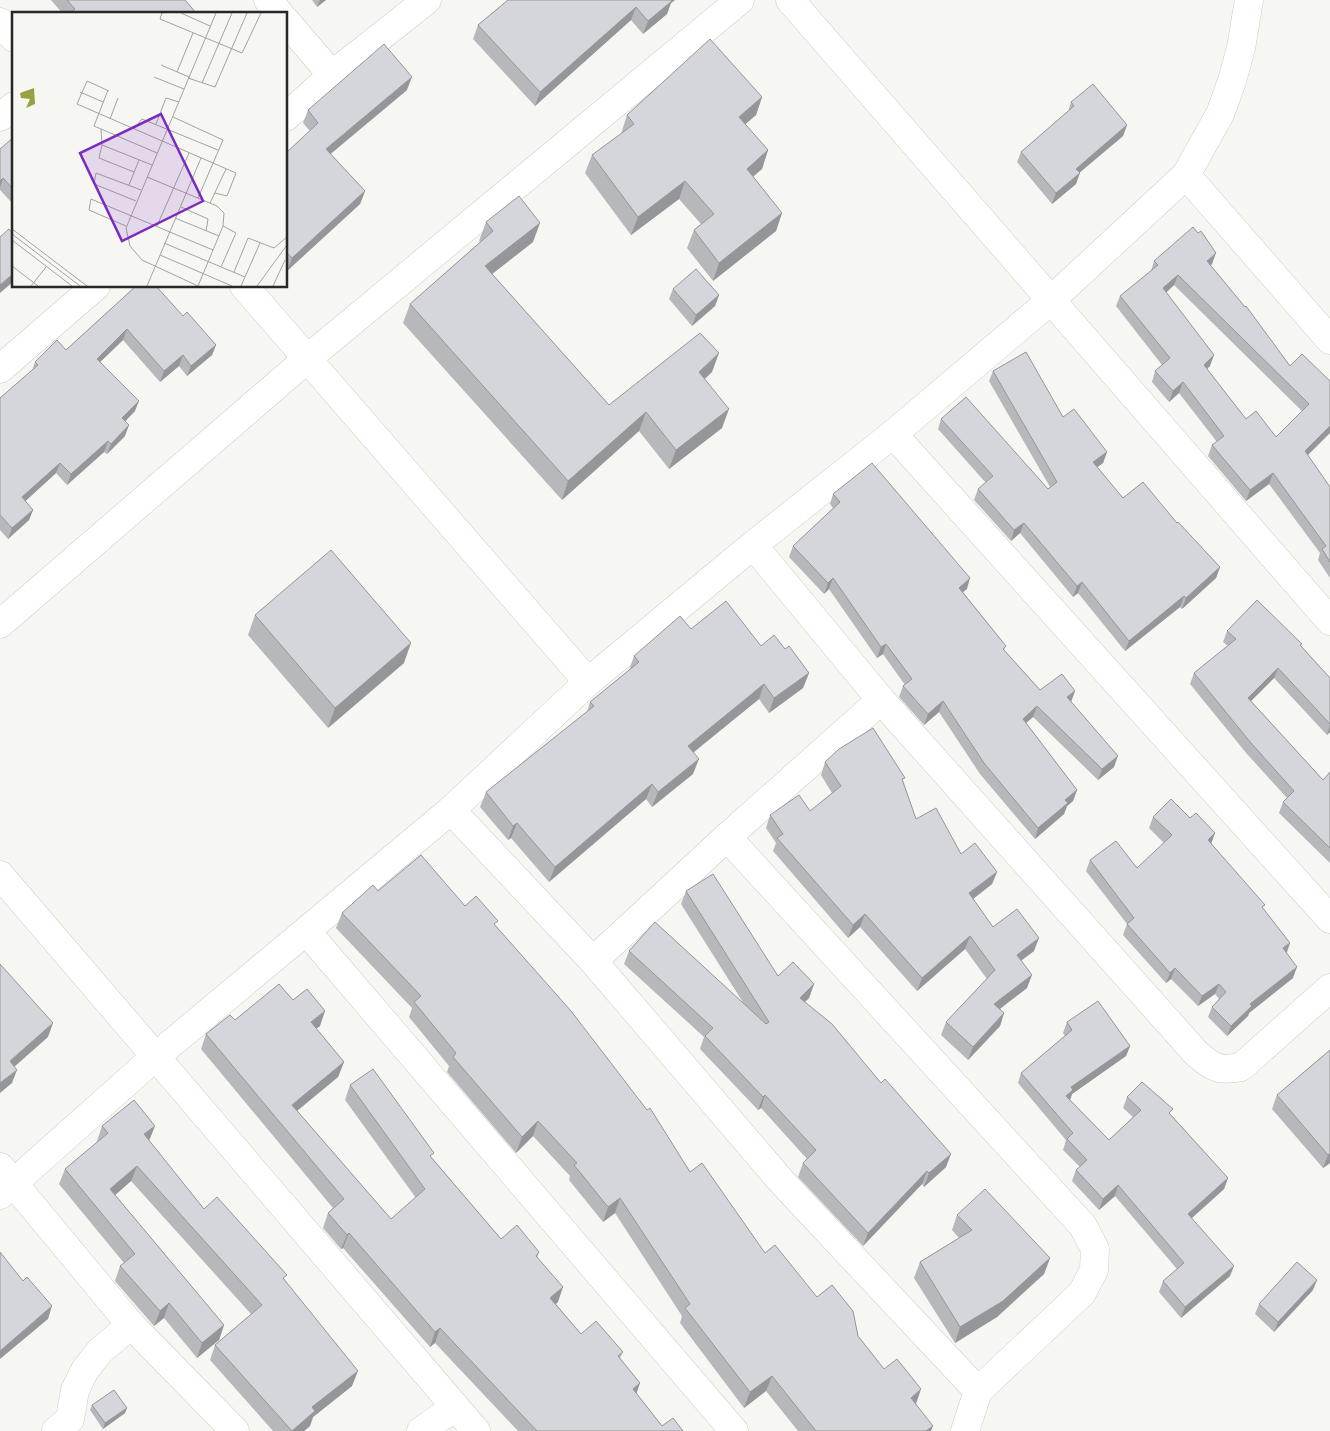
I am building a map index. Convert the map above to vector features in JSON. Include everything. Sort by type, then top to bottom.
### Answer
[{"type":"street","points":[[268,0],[278,12]]},
{"type":"street","points":[[288,115],[332,75],[427,0]]},
{"type":"street","points":[[0,624],[306,359],[740,0]]},
{"type":"street","points":[[790,0],[1330,621]]},
{"type":"street","points":[[235,1431],[131,1324],[5,1181],[307,932],[451,810],[588,682],[753,545],[893,434],[1050,301],[1186,175],[1220,114],[1232,81],[1241,48],[1249,0]]},
{"type":"street","points":[[0,22],[12,36]]},
{"type":"street","points":[[288,23],[332,75]]},
{"type":"street","points":[[0,117],[12,108]]},
{"type":"street","points":[[1186,175],[1330,340]]},
{"type":"street","points":[[0,369],[94,288]]},
{"type":"street","points":[[246,288],[588,682]]},
{"type":"street","points":[[893,434],[1330,919]]},
{"type":"street","points":[[753,545],[881,700],[1183,1039],[1210,1066],[1226,1070],[1241,1066],[1330,988]]},
{"type":"street","points":[[593,961],[726,837],[881,700]]},
{"type":"street","points":[[451,810],[593,961],[782,1182],[978,1391]]},
{"type":"street","points":[[726,837],[1083,1226],[1095,1249],[1094,1270],[1082,1293],[978,1391],[965,1431]]},
{"type":"street","points":[[0,875],[476,1431]]},
{"type":"street","points":[[307,932],[734,1431]]},
{"type":"street","points":[[56,1431],[70,1419],[76,1390],[85,1370],[100,1350],[131,1324]]},
{"type":"street","points":[[421,1431],[455,1407]]},
{"type":"building","points":[[67,0],[185,0],[195,12],[71,12],[75,9]]},
{"type":"building","points":[[508,0],[672,1],[648,21],[636,7],[540,92],[478,25]]},
{"type":"building","points":[[710,39],[762,97],[739,117],[768,150],[747,169],[782,213],[719,263],[694,230],[714,214],[685,181],[638,217],[592,155],[634,124],[627,115]]},
{"type":"building","points":[[384,44],[412,77],[326,149],[365,191],[292,258],[288,254],[288,151],[318,123],[308,110]]},
{"type":"building","points":[[1093,84],[1127,125],[1076,169],[1080,173],[1056,193],[1021,152],[1074,106],[1071,102]]},
{"type":"building","points":[[12,139],[12,188],[3,178],[0,181],[0,149]]},
{"type":"building","points":[[519,196],[540,223],[485,266],[609,405],[700,333],[719,353],[699,372],[729,409],[676,450],[646,412],[568,481],[410,304],[493,231],[486,222]]},
{"type":"building","points":[[1193,227],[1198,233],[1201,231],[1216,253],[1207,261],[1246,306],[1290,366],[1302,354],[1330,381],[1330,426],[1305,451],[1330,487],[1330,562],[1322,549],[1326,546],[1273,473],[1250,490],[1212,445],[1224,436],[1183,382],[1173,391],[1155,371],[1170,358],[1120,296],[1158,265],[1154,261]],"holes":[[[1178,275],[1309,404],[1276,437],[1256,411],[1246,419],[1204,365],[1214,355],[1163,288]]]},
{"type":"building","points":[[9,229],[12,233],[12,275],[0,285],[0,237]]},
{"type":"building","points":[[696,269],[719,295],[696,315],[673,289]]},
{"type":"building","points":[[134,288],[158,288],[183,316],[187,312],[216,345],[191,366],[183,355],[164,371],[127,329],[97,359],[139,401],[122,418],[129,425],[111,444],[108,441],[71,474],[60,463],[22,497],[33,510],[12,528],[0,515],[0,398],[38,365],[35,362],[57,340],[66,350]]},
{"type":"building","points":[[1026,352],[1063,417],[1074,409],[1107,452],[1093,462],[1123,498],[1143,482],[1177,523],[1220,567],[1186,598],[1184,596],[1129,641],[1082,582],[1077,586],[1024,523],[1014,530],[978,489],[993,476],[941,419],[966,397],[1048,489],[1057,482],[993,371]]},
{"type":"building","points":[[872,463],[970,578],[959,588],[1006,646],[1003,649],[1040,690],[1062,674],[1075,691],[1067,697],[1118,756],[1102,769],[1037,706],[1023,719],[1077,790],[1065,800],[1068,803],[1038,828],[984,763],[943,701],[928,714],[903,686],[912,679],[886,644],[881,647],[833,578],[828,583],[793,546],[840,502],[833,494]]},
{"type":"building","points":[[331,550],[411,643],[335,708],[255,615]]},
{"type":"building","points":[[1257,600],[1302,644],[1300,645],[1330,678],[1330,724],[1278,668],[1248,698],[1323,780],[1330,772],[1330,848],[1283,802],[1294,791],[1251,743],[1194,673],[1236,639],[1227,631]]},
{"type":"building","points":[[726,601],[761,646],[774,635],[785,649],[789,646],[809,673],[774,698],[764,684],[688,746],[699,759],[658,792],[652,784],[555,867],[517,823],[513,826],[486,792],[594,706],[590,702],[639,662],[634,656],[680,616],[691,629]]},
{"type":"building","points":[[873,728],[905,778],[902,779],[916,819],[936,808],[961,854],[975,843],[997,872],[969,893],[993,927],[1017,909],[1039,938],[1017,955],[1032,975],[994,1004],[1004,1013],[973,1047],[946,1022],[995,970],[970,936],[922,978],[865,914],[853,925],[777,838],[783,834],[770,815],[799,795],[810,811],[841,786],[825,762],[839,749]]},
{"type":"building","points":[[1171,799],[1190,818],[1196,813],[1215,833],[1208,840],[1265,905],[1262,907],[1290,943],[1283,948],[1297,967],[1250,1004],[1252,1006],[1231,1026],[1212,1007],[1226,992],[1219,984],[1202,996],[1175,968],[1170,973],[1127,924],[1134,918],[1090,860],[1116,841],[1137,868],[1172,835],[1153,817]]},
{"type":"building","points":[[421,855],[465,906],[476,896],[498,921],[494,924],[571,1011],[647,1110],[650,1108],[690,1172],[702,1163],[765,1253],[775,1245],[817,1297],[832,1285],[853,1311],[858,1336],[884,1369],[897,1359],[921,1389],[911,1398],[933,1426],[926,1431],[816,1431],[772,1376],[750,1392],[685,1308],[690,1304],[620,1198],[608,1207],[574,1165],[577,1163],[538,1121],[522,1137],[453,1057],[456,1053],[414,1002],[421,996],[342,913],[373,885],[378,891]]},
{"type":"building","points":[[713,874],[778,976],[793,962],[814,984],[800,998],[832,1024],[881,1083],[885,1079],[951,1154],[929,1173],[927,1171],[868,1233],[803,1163],[816,1150],[765,1095],[763,1097],[705,1036],[713,1028],[629,951],[655,922],[766,1024],[769,1022],[686,891]]},
{"type":"building","points":[[0,964],[53,1023],[10,1061],[17,1070],[0,1083]]},
{"type":"building","points":[[279,984],[293,1000],[307,989],[325,1011],[311,1022],[344,1062],[292,1105],[391,1219],[425,1189],[350,1085],[373,1069],[434,1153],[430,1156],[501,1239],[517,1225],[539,1252],[536,1256],[563,1287],[550,1298],[581,1334],[596,1321],[623,1352],[618,1356],[640,1383],[633,1389],[662,1426],[673,1418],[683,1431],[537,1431],[440,1328],[435,1332],[349,1233],[347,1235],[328,1213],[344,1199],[206,1034],[230,1015],[235,1020]]},
{"type":"building","points":[[1098,1001],[1130,1046],[1071,1087],[1073,1090],[1066,1096],[1109,1140],[1141,1110],[1127,1097],[1142,1082],[1173,1109],[1169,1113],[1228,1178],[1188,1214],[1234,1266],[1185,1307],[1163,1281],[1184,1263],[1118,1185],[1103,1199],[1076,1170],[1087,1160],[1067,1139],[1073,1133],[1021,1073],[1072,1030],[1067,1022]]},
{"type":"building","points":[[1330,1050],[1330,1153],[1328,1155],[1277,1095]]},
{"type":"building","points":[[134,1100],[155,1126],[144,1134],[204,1209],[217,1197],[287,1275],[283,1278],[358,1371],[312,1407],[315,1411],[292,1431],[215,1345],[262,1305],[137,1166],[110,1189],[224,1325],[202,1343],[169,1303],[160,1311],[120,1266],[135,1254],[65,1169],[108,1133],[102,1126]]},
{"type":"building","points":[[985,1189],[1050,1258],[1003,1301],[960,1327],[920,1262],[972,1230],[957,1215]]},
{"type":"building","points":[[0,1252],[23,1281],[27,1277],[52,1306],[0,1351]]},
{"type":"building","points":[[1297,1262],[1317,1280],[1278,1322],[1259,1304]]},
{"type":"building","points":[[114,1390],[127,1408],[105,1423],[92,1405]]}]
